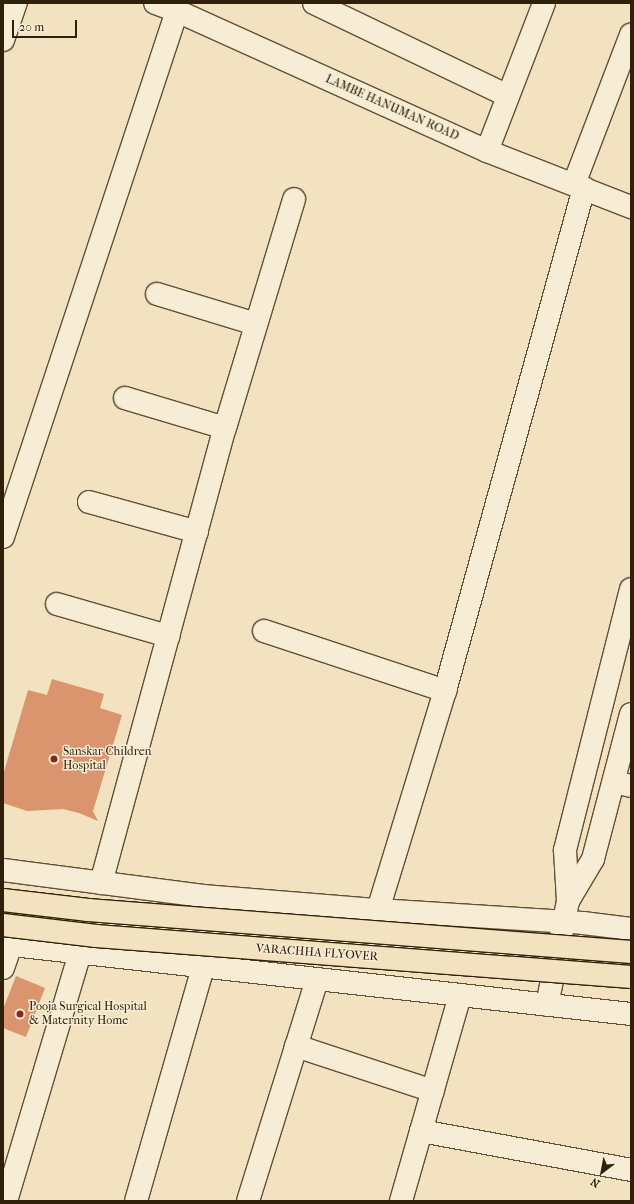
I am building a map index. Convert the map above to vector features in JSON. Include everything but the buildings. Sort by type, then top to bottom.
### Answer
[{"type":"main road","name":"VARACHHA FLYOVER","points":[[3,900],[88,910],[631,952]]},
{"type":"main road","name":"VARACHHA FLYOVER","points":[[3,925],[96,936],[631,977]]},
{"type":"street","points":[[3,40],[16,3]]},
{"type":"street","name":"LAMBE HANUMAN ROAD","points":[[155,3],[177,11],[487,151],[579,186],[631,208]]},
{"type":"street","points":[[314,3],[508,96]]},
{"type":"street","points":[[487,151],[544,3]]},
{"type":"street","points":[[3,537],[177,11]]},
{"type":"street","points":[[378,910],[445,691],[579,186],[631,35]]},
{"type":"street","points":[[101,883],[225,428],[294,199]]},
{"type":"street","points":[[157,294],[256,324]]},
{"type":"street","points":[[125,398],[225,428]]},
{"type":"street","points":[[89,502],[197,532]]},
{"type":"street","points":[[547,1005],[568,901],[565,850],[631,589]]},
{"type":"street","points":[[57,604],[168,636]]},
{"type":"street","points":[[264,631],[445,691]]},
{"type":"street","points":[[568,901],[593,859],[623,784],[631,714]]},
{"type":"street","points":[[3,870],[203,896],[631,928]]},
{"type":"street","points":[[3,968],[7,944],[631,1014]]},
{"type":"street","points":[[6,1201],[80,953]]},
{"type":"street","points":[[136,1201],[204,966]]},
{"type":"street","points":[[248,1201],[317,979]]},
{"type":"street","points":[[401,1201],[460,995]]},
{"type":"street","points":[[296,1046],[433,1091]]},
{"type":"street","points":[[421,1131],[631,1170]]},
{"type":"place","name":"Sanskar Children Hospital","points":[[54,759]]},
{"type":"place","name":"Pooja Surgical Hospital & Maternity Home","points":[[20,1014]]}]
